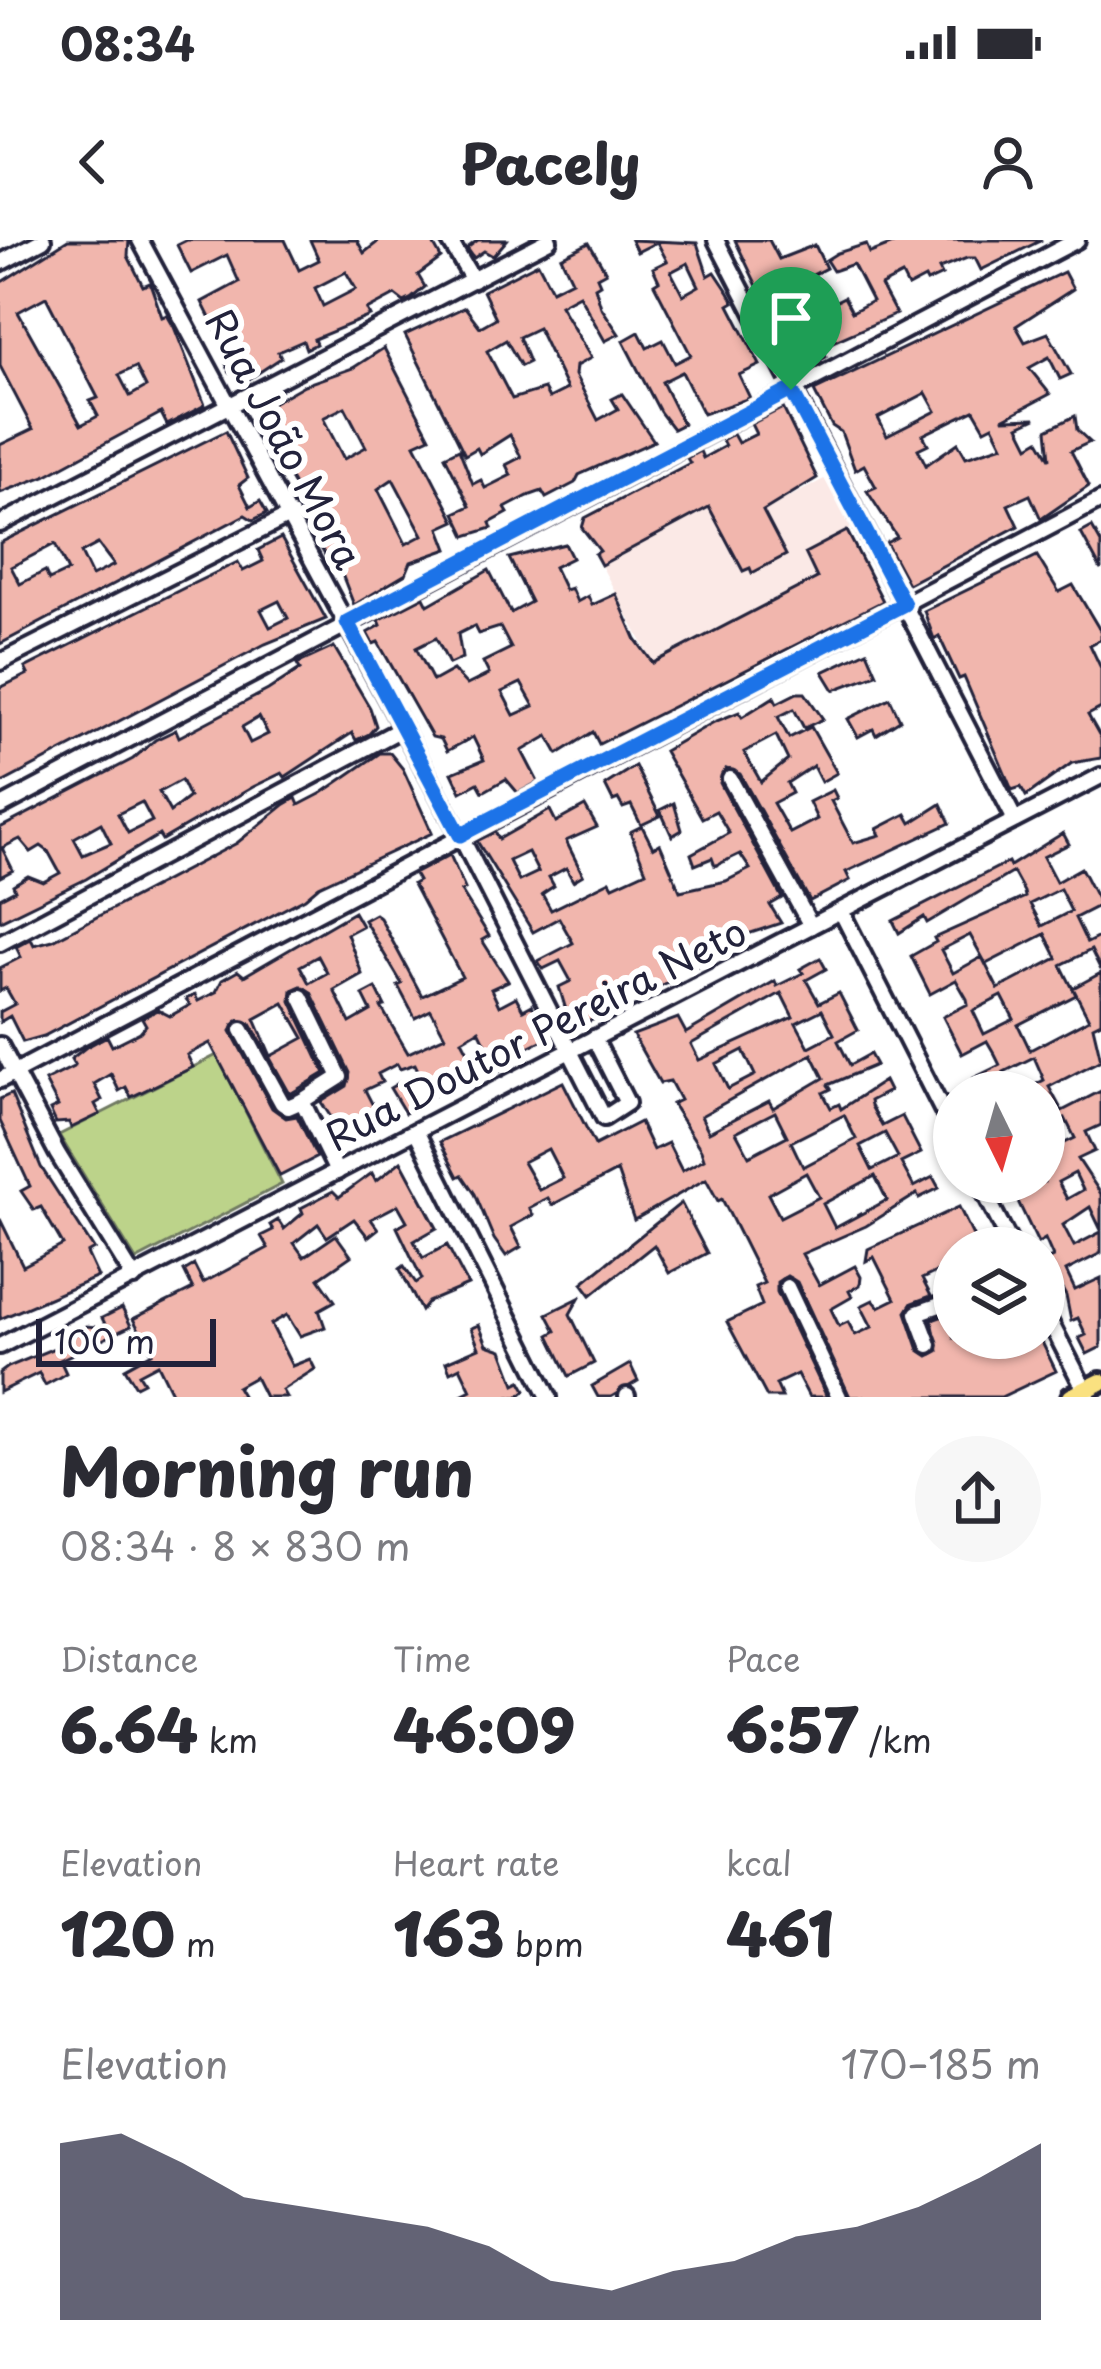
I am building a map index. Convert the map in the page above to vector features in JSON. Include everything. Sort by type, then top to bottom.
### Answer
[{"type":"street","points":[[0,263],[43,240]]},
{"type":"street","points":[[143,244],[160,240]]},
{"type":"street","points":[[449,240],[473,280]]},
{"type":"street","points":[[0,524],[549,240]]},
{"type":"street","points":[[716,240],[1015,820]]},
{"type":"street","points":[[0,807],[1077,240]]},
{"type":"street","name":"Rua João Mora","points":[[143,244],[460,835],[598,1114],[607,1117],[627,1103],[594,1038]]},
{"type":"street","points":[[7,1076],[1101,500]]},
{"type":"street","points":[[0,662],[291,515]]},
{"type":"street","points":[[0,943],[403,728]]},
{"type":"street","name":"Rua Doutor Pereira Neto","points":[[0,1346],[1101,776]]},
{"type":"street","points":[[730,779],[811,926]]},
{"type":"street","points":[[841,910],[933,1092]]},
{"type":"street","points":[[242,1030],[284,1106],[302,1101],[340,1077],[301,997]]},
{"type":"street","points":[[0,1045],[7,1076],[134,1278]]},
{"type":"street","points":[[302,1101],[337,1172]]},
{"type":"street","points":[[416,1131],[550,1397]]},
{"type":"street","points":[[788,1287],[839,1397]]},
{"type":"street","points":[[928,1345],[917,1313],[933,1307]]},
{"type":"street","points":[[1065,1351],[1086,1392]]},
{"type":"shaded area","points":[[828,477],[854,527],[805,553],[817,578],[653,663],[601,565],[765,479],[778,503]]},
{"type":"green space","points":[[217,1055],[282,1184],[136,1260],[59,1135]]},
{"type":"building","points":[[68,240],[129,240],[128,256],[143,286],[150,283],[162,317],[167,315],[174,327],[205,405],[167,425],[161,413],[45,476],[0,493],[0,445],[33,429],[0,366],[0,283]],"holes":[[[46,297],[98,398],[90,401],[98,416],[81,425],[18,312]],[[136,367],[146,387],[130,396],[119,375]]]},
{"type":"building","points":[[187,240],[285,240],[299,270],[319,260],[310,240],[357,240],[364,253],[380,240],[431,240],[441,258],[418,275],[425,287],[412,298],[404,302],[395,295],[367,310],[370,316],[314,339],[316,344],[306,349],[303,341],[278,352],[281,358],[243,383],[237,370],[230,373],[225,361],[230,358],[202,302],[239,282],[227,255],[191,273],[177,245]],"holes":[[[346,272],[356,289],[323,306],[315,288]]]},
{"type":"building","points":[[478,240],[507,240],[493,256],[484,251],[474,258],[467,248]]},
{"type":"building","points":[[631,240],[697,243],[708,276],[715,272],[734,302],[729,305],[760,365],[739,375],[750,398],[703,414],[682,372],[662,382],[683,424],[673,429],[623,341],[639,332],[647,348],[663,340],[675,363],[691,355],[654,284],[659,281],[653,268],[667,261],[657,242],[637,252]],"holes":[[[688,263],[699,286],[683,295],[671,272]]]},
{"type":"building","points":[[735,240],[769,240],[779,259],[815,245],[826,268],[805,279],[820,309],[844,297],[852,312],[872,301],[853,264],[833,271],[826,260],[837,253],[866,244],[870,253],[903,240],[1042,240],[981,270],[975,258],[967,258],[939,269],[942,275],[927,282],[925,278],[908,287],[902,275],[881,286],[896,314],[824,346],[826,357],[804,369],[768,304],[773,301],[764,284],[758,288]]},
{"type":"building","points":[[589,243],[606,272],[597,277],[600,284],[595,287],[601,307],[619,334],[605,341],[579,295],[560,305],[591,358],[576,366],[575,375],[598,420],[618,409],[612,399],[622,394],[654,441],[579,475],[575,483],[546,498],[542,491],[528,496],[505,508],[508,513],[490,523],[492,528],[466,536],[455,513],[470,506],[445,456],[459,449],[473,484],[481,480],[485,488],[511,475],[506,465],[521,457],[510,435],[480,454],[477,448],[465,455],[405,335],[465,307],[480,327],[496,318],[483,291],[538,263],[552,290],[572,280],[561,257]],"holes":[[[538,328],[567,389],[549,398],[544,389],[512,399],[487,351],[506,340],[521,366],[529,362],[519,337]]]},
{"type":"building","points":[[1064,272],[1073,289],[1016,326],[1025,342],[1048,333],[1071,374],[1060,379],[1049,357],[1029,368],[1050,394],[1003,419],[1036,418],[1019,426],[1029,446],[1039,440],[1050,459],[1047,430],[1075,416],[1077,430],[1090,442],[1071,451],[1089,486],[1041,519],[1030,495],[1008,505],[1018,526],[908,584],[886,543],[897,537],[867,491],[876,487],[864,465],[855,470],[841,432],[832,426],[814,391]],"holes":[[[926,393],[936,411],[887,436],[878,418]],[[974,410],[985,429],[993,425],[1003,445],[966,457],[958,443],[926,465],[918,449],[928,444],[923,435]]]},
{"type":"building","points":[[384,348],[430,437],[415,444],[455,521],[440,528],[448,549],[411,562],[406,574],[354,605],[334,554],[326,557],[309,526],[321,519],[313,503],[306,506],[253,414],[304,385],[353,368]],"holes":[[[345,407],[366,447],[344,459],[323,418]],[[393,479],[423,535],[406,544],[378,489]]]},
{"type":"building","points":[[783,408],[817,478],[763,511],[786,555],[752,573],[750,568],[743,571],[709,507],[601,565],[595,554],[600,551],[582,528],[585,518],[690,463],[687,458],[700,451],[703,458],[725,446],[722,440],[733,434],[738,443],[756,434],[751,424]]},
{"type":"building","points":[[226,431],[248,478],[239,485],[250,507],[260,501],[267,513],[253,520],[245,515],[0,644],[0,543]],"holes":[[[55,544],[68,571],[49,580],[45,571],[20,584],[11,567]],[[98,544],[114,565],[92,576],[81,553]]]},
{"type":"building","points":[[1092,527],[1101,543],[1101,570],[1081,533]]},
{"type":"building","points":[[847,531],[883,601],[599,744],[593,732],[558,754],[548,736],[522,751],[538,782],[518,793],[506,779],[483,792],[478,783],[461,792],[452,773],[484,760],[473,737],[447,751],[441,739],[432,737],[378,642],[373,644],[367,633],[381,625],[379,620],[424,597],[428,605],[489,570],[511,613],[531,602],[509,558],[565,544],[572,558],[554,567],[565,590],[571,588],[577,602],[588,596],[592,605],[616,594],[636,640],[653,663],[817,578],[805,553]],"holes":[[[474,626],[478,634],[500,627],[511,648],[483,662],[489,674],[467,685],[453,670],[433,681],[416,648],[436,638],[449,664],[462,658],[458,634]],[[521,683],[534,706],[514,715],[502,692]]]},
{"type":"building","points":[[281,538],[326,619],[265,644],[0,784],[0,688],[28,674],[25,668],[186,587],[238,562],[243,571],[263,561],[258,550]],"holes":[[[279,601],[288,618],[270,627],[261,610]]]},
{"type":"building","points":[[1037,556],[1059,592],[1073,585],[1101,632],[1101,639],[1090,645],[1101,668],[1101,708],[1088,715],[1101,738],[1101,758],[1072,763],[1026,796],[1021,787],[1012,790],[964,677],[959,679],[939,636],[934,639],[924,611]]},
{"type":"building","points":[[334,647],[376,726],[356,740],[352,733],[285,777],[282,773],[253,787],[162,840],[159,835],[86,879],[0,921],[0,898],[15,890],[13,885],[28,876],[43,882],[60,873],[48,851],[41,846],[31,852],[20,839],[2,848],[13,870],[0,877],[0,828],[133,759],[155,740],[176,730],[179,737],[268,690],[300,669],[297,664]],"holes":[[[259,717],[268,734],[250,743],[242,727]],[[181,780],[189,797],[170,812],[159,792]],[[142,802],[152,821],[128,833],[118,814]],[[101,823],[111,843],[83,855],[74,838]]]},
{"type":"building","points":[[867,651],[877,674],[834,690],[823,672]]},
{"type":"building","points":[[805,693],[823,719],[804,728],[794,709],[778,717],[789,738],[811,727],[837,773],[821,782],[813,766],[787,783],[792,793],[773,803],[790,833],[817,819],[809,802],[833,790],[837,798],[831,801],[853,843],[880,835],[877,829],[906,814],[911,823],[941,804],[950,823],[846,872],[850,880],[810,901],[740,774],[726,769],[720,783],[782,898],[770,905],[781,923],[736,938],[732,929],[710,937],[713,958],[697,966],[693,954],[670,965],[673,980],[638,996],[635,989],[606,1003],[611,1011],[603,1016],[579,1025],[576,1019],[570,1023],[559,987],[571,981],[560,961],[543,969],[538,961],[573,943],[559,918],[533,932],[477,841],[495,832],[499,839],[550,810],[556,822],[585,806],[597,827],[566,841],[583,875],[573,881],[566,868],[549,877],[554,886],[542,894],[551,910],[610,881],[613,886],[646,871],[630,832],[642,826],[653,848],[660,844],[680,891],[726,881],[750,869],[740,854],[715,866],[712,858],[695,865],[691,854],[729,833],[716,811],[702,818],[664,751],[714,722],[739,712],[742,717],[774,697],[777,703]],"holes":[[[776,735],[788,760],[761,782],[744,752]],[[528,852],[538,872],[519,881],[509,861]]]},
{"type":"building","points":[[890,698],[900,720],[876,735],[873,729],[858,737],[848,719]]},
{"type":"building","points":[[380,753],[390,753],[403,769],[432,833],[319,886],[305,898],[44,1036],[23,1042],[10,1016],[0,1022],[0,1012],[15,1004],[6,988],[0,991],[0,968],[21,957],[16,947],[31,939],[34,945],[53,940],[237,843],[284,805],[296,798],[299,805],[322,793]]},
{"type":"building","points":[[635,766],[660,816],[641,825],[631,805],[623,808],[618,799],[613,801],[605,785]]},
{"type":"building","points":[[674,803],[682,830],[672,836],[660,810]]},
{"type":"building","points":[[1063,833],[1069,844],[1043,857],[1056,882],[1081,868],[1100,905],[1075,918],[1087,943],[1101,936],[1101,970],[1091,950],[1061,965],[1076,995],[1018,1025],[1030,1050],[1089,1019],[1073,988],[1101,973],[1101,1022],[1093,1026],[1101,1060],[1065,1079],[1065,1071],[1040,1071],[1034,1057],[1006,1071],[988,1071],[1000,1065],[987,1041],[962,1054],[943,1017],[968,1004],[967,999],[956,980],[930,994],[911,956],[936,942],[934,938],[1025,897],[1013,872],[927,923],[924,917],[899,933],[893,921],[1008,862],[1010,866]],"holes":[[[1060,889],[1071,911],[1042,926],[1030,904]],[[1045,934],[1057,958],[998,989],[982,957],[953,973],[941,950],[970,935],[986,964]],[[1002,996],[1014,1019],[984,1034],[973,1011]]]},
{"type":"building","points":[[450,855],[465,889],[461,891],[489,936],[482,940],[508,981],[491,989],[499,1006],[516,997],[523,1010],[532,1005],[547,1038],[510,1056],[514,1063],[500,1071],[497,1063],[431,1097],[415,1064],[400,1069],[397,1064],[378,1074],[382,1082],[365,1090],[382,1123],[337,1146],[331,1135],[340,1131],[321,1102],[347,1086],[350,1073],[311,992],[301,986],[292,990],[291,1001],[325,1073],[290,1094],[251,1024],[238,1020],[231,1031],[272,1108],[286,1118],[297,1116],[317,1157],[280,1176],[210,1043],[187,1055],[193,1067],[131,1097],[126,1087],[119,1091],[111,1074],[94,1084],[102,1100],[95,1104],[100,1114],[71,1128],[69,1122],[56,1123],[50,1110],[58,1106],[45,1081],[75,1066],[71,1059],[85,1048],[107,1036],[112,1046],[140,1032],[146,1025],[142,1018],[158,1010],[170,1016],[190,1005],[186,999],[195,995],[198,1001],[216,992],[222,980],[238,971],[244,976],[354,912],[362,926],[347,934],[362,974],[334,990],[350,1023],[371,1011],[363,995],[376,988],[385,1006],[381,1007],[408,1053],[445,1036],[431,1010],[415,1018],[398,986],[402,984],[364,920],[375,914],[380,918],[422,996],[462,977],[413,884],[418,881],[414,874]],"holes":[[[318,956],[327,973],[309,983],[300,966]],[[284,1003],[304,1038],[271,1056],[255,1019]],[[479,1030],[491,1054],[474,1063],[462,1040]]]},
{"type":"building","points":[[820,958],[826,969],[806,980],[819,1003],[839,993],[858,1030],[838,1041],[850,1065],[870,1054],[876,1065],[828,1085],[831,1089],[823,1093],[831,1108],[839,1104],[841,1109],[884,1081],[889,1091],[870,1101],[871,1106],[882,1126],[902,1116],[921,1153],[901,1163],[914,1187],[933,1177],[933,1191],[919,1198],[917,1194],[866,1226],[802,1254],[819,1285],[855,1266],[861,1277],[860,1285],[849,1291],[852,1297],[831,1309],[839,1326],[848,1322],[855,1335],[872,1327],[861,1306],[873,1300],[879,1307],[895,1299],[874,1257],[866,1261],[868,1249],[959,1207],[969,1227],[933,1227],[933,1274],[922,1279],[931,1296],[912,1303],[906,1312],[919,1350],[928,1356],[933,1354],[933,1359],[1050,1359],[1056,1371],[1001,1397],[850,1397],[797,1282],[787,1276],[777,1282],[777,1292],[827,1397],[809,1397],[797,1374],[776,1384],[782,1397],[767,1397],[727,1322],[762,1305],[755,1287],[764,1283],[722,1199],[718,1201],[706,1179],[634,1220],[617,1171],[552,1205],[548,1198],[529,1208],[533,1215],[511,1227],[521,1247],[506,1256],[494,1239],[475,1194],[462,1175],[458,1177],[440,1142],[563,1082],[595,1145],[640,1122],[653,1150],[668,1143],[682,1171],[704,1159],[701,1150],[672,1104],[680,1100],[670,1081],[660,1083],[633,1035],[678,1018],[686,1033],[775,981],[777,986],[803,973],[800,969]],"holes":[[[781,993],[793,1017],[699,1060],[691,1044]],[[822,1010],[834,1034],[809,1047],[796,1023]],[[743,1050],[755,1075],[728,1089],[716,1064]],[[812,1054],[824,1078],[773,1108],[769,1101],[709,1132],[701,1116]],[[775,1112],[787,1136],[749,1156],[736,1132]],[[844,1115],[856,1139],[803,1167],[791,1142]],[[885,1133],[898,1157],[872,1170],[860,1146]],[[548,1149],[563,1178],[539,1190],[523,1162]],[[806,1173],[819,1197],[780,1217],[768,1194]],[[875,1176],[887,1200],[835,1228],[823,1204]]]},
{"type":"building","points":[[402,1081],[415,1108],[405,1113],[390,1088]]},
{"type":"building","points":[[1101,1091],[1101,1125],[1086,1132],[1095,1151],[1078,1159],[1101,1194],[1101,1230],[1090,1207],[1064,1227],[1030,1227],[1019,1203],[1065,1203],[1065,1195],[1067,1199],[1083,1190],[1075,1173],[1065,1178],[1065,1143],[1075,1138],[1065,1109]]},
{"type":"building","points":[[11,1094],[41,1167],[94,1249],[87,1253],[98,1277],[0,1319],[0,1219],[23,1266],[63,1245],[41,1207],[34,1210],[21,1191],[30,1186],[0,1121],[0,1099]]},
{"type":"building","points":[[401,1161],[437,1228],[414,1241],[423,1258],[447,1245],[468,1285],[428,1302],[421,1311],[400,1269],[404,1266],[416,1283],[422,1279],[397,1227],[407,1221],[398,1205],[371,1219],[378,1229],[368,1237],[354,1219],[327,1237],[318,1224],[294,1243],[304,1257],[336,1235],[351,1256],[319,1278],[335,1301],[319,1310],[325,1327],[300,1336],[287,1315],[271,1324],[292,1366],[310,1359],[315,1369],[282,1390],[286,1397],[265,1397],[255,1377],[237,1387],[243,1397],[174,1397],[158,1364],[139,1374],[144,1382],[136,1386],[125,1368],[152,1353],[133,1319],[193,1289],[184,1271],[194,1265],[203,1283],[268,1248],[261,1236],[273,1230],[270,1225],[278,1220],[284,1229],[303,1213],[301,1208],[333,1191],[339,1197],[372,1173],[376,1181]]},
{"type":"building","points":[[681,1203],[707,1253],[669,1273],[654,1245],[591,1295],[582,1283]]},
{"type":"building","points":[[1065,1229],[1074,1246],[1101,1232],[1101,1253],[1066,1271],[1075,1290],[1101,1278],[1101,1347],[1087,1354],[1079,1338],[1086,1335],[1078,1318],[1071,1321],[1066,1296]]},
{"type":"building","points":[[579,1298],[570,1314],[594,1363],[569,1376],[549,1335],[556,1331],[547,1314]]},
{"type":"building","points":[[122,1308],[131,1326],[60,1360],[66,1373],[45,1385],[39,1373],[0,1392],[0,1373],[8,1367],[57,1347],[86,1326],[107,1328],[102,1318]]},
{"type":"building","points":[[479,1325],[487,1345],[502,1350],[515,1384],[521,1381],[526,1390],[518,1397],[457,1397],[471,1390],[460,1367],[450,1372],[446,1362],[479,1348],[471,1328]]},
{"type":"building","points":[[630,1364],[638,1381],[611,1397],[598,1397],[592,1386]]},
{"type":"route","points":[[791,390],[904,604],[460,835],[347,622],[791,390]]}]
